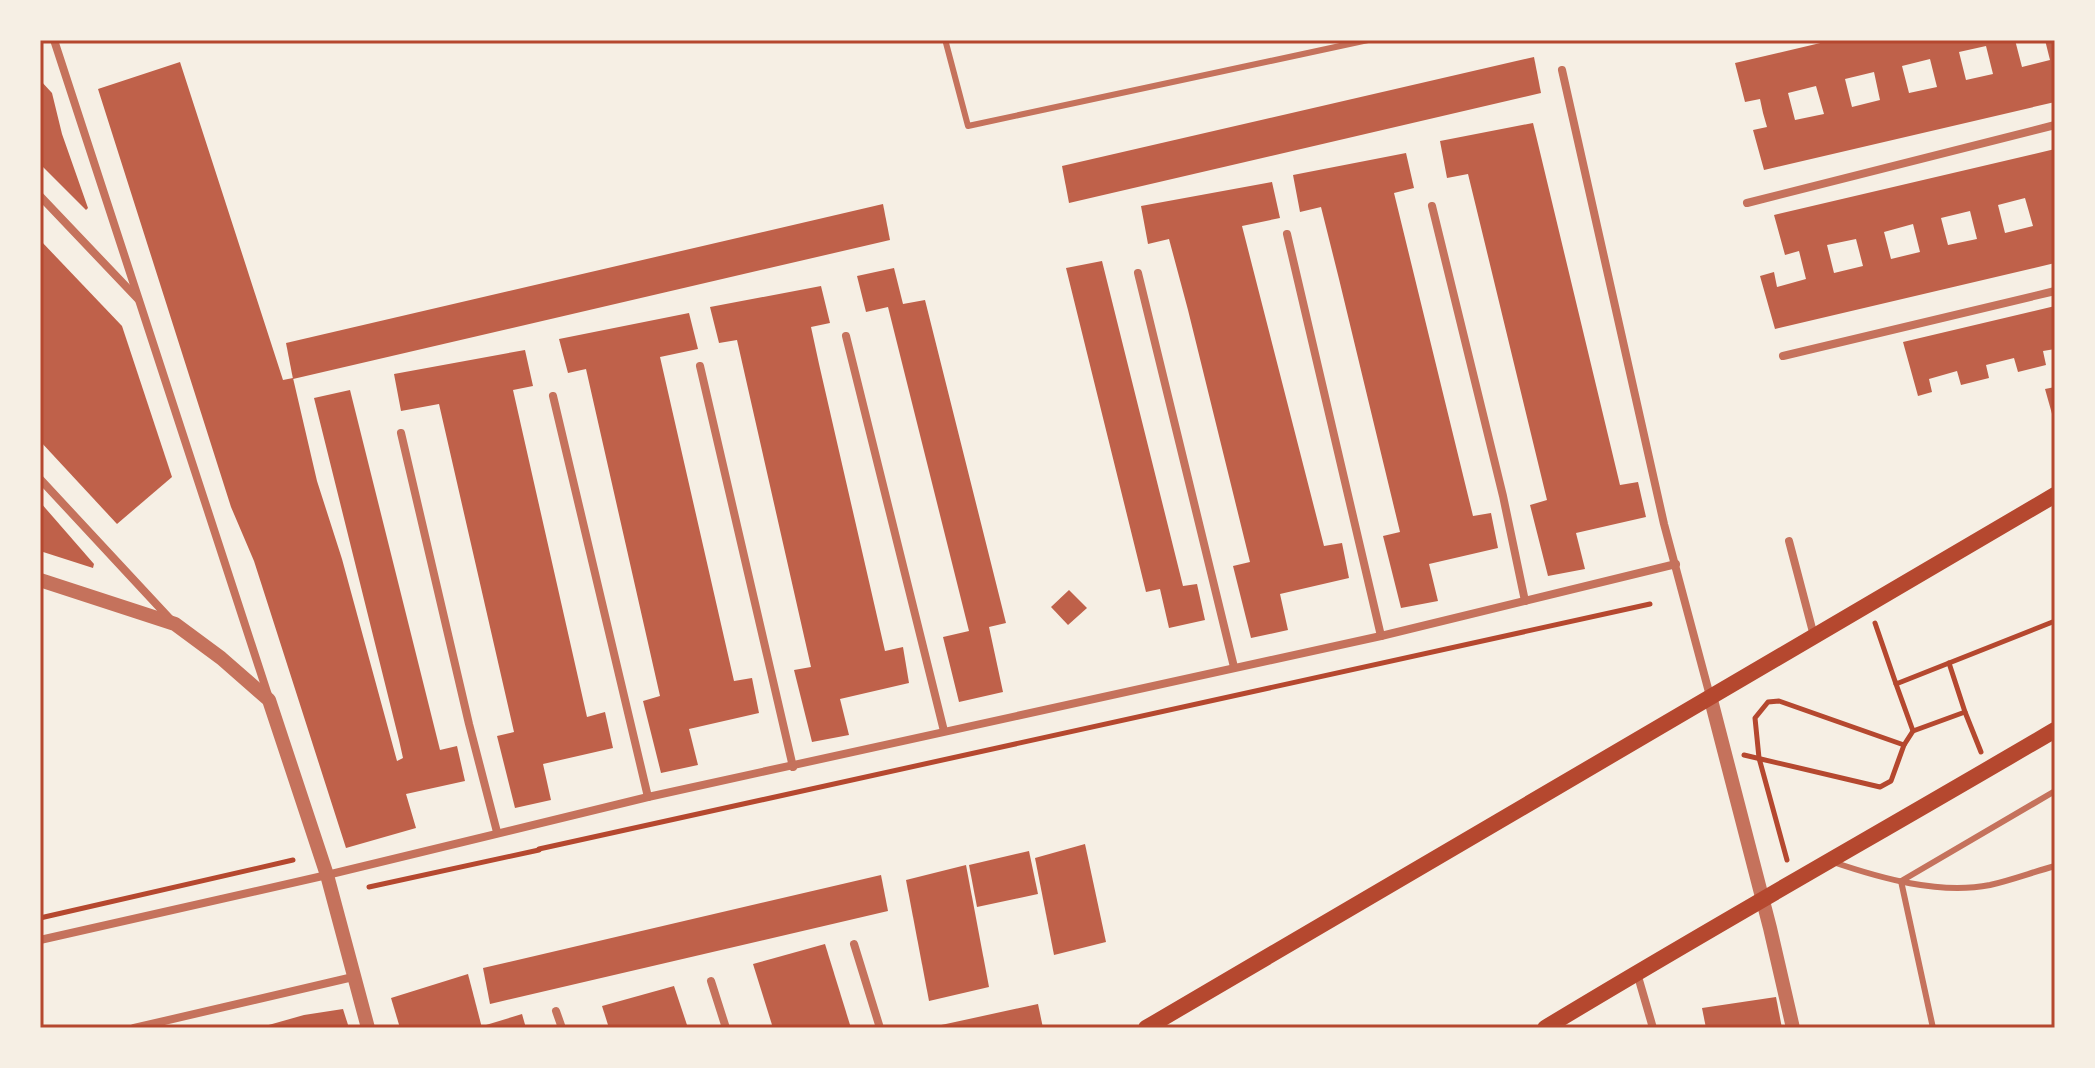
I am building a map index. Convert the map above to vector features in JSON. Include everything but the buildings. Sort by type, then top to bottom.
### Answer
[{"type":"main road","points":[[1146,1028],[2055,495]]},
{"type":"main road","points":[[1545,1028],[2055,730]]},
{"type":"street","points":[[54,40],[327,875],[368,1028]]},
{"type":"street","points":[[1562,70],[1676,564],[1763,898],[1793,1028]]},
{"type":"street","points":[[1747,203],[2055,125]]},
{"type":"street","points":[[40,196],[141,303]]},
{"type":"street","points":[[1432,206],[1503,496],[1525,601]]},
{"type":"street","points":[[1287,234],[1381,636]]},
{"type":"street","points":[[1138,273],[1234,667]]},
{"type":"street","points":[[1783,356],[2055,291]]},
{"type":"street","points":[[846,336],[944,731]]},
{"type":"street","points":[[700,366],[793,767]]},
{"type":"street","points":[[553,396],[648,797]]},
{"type":"street","points":[[401,433],[497,832]]},
{"type":"street","points":[[40,479],[175,624],[221,658],[269,700]]},
{"type":"street","points":[[1789,541],[1814,636]]},
{"type":"street","points":[[40,940],[327,875],[648,797],[1381,636],[1676,564]]},
{"type":"street","points":[[40,580],[175,624]]},
{"type":"street","points":[[854,944],[880,1028]]},
{"type":"street","points":[[1637,972],[1653,1028]]},
{"type":"street","points":[[138,1028],[353,977]]},
{"type":"street","points":[[711,981],[726,1028]]},
{"type":"street","points":[[556,1011],[562,1028]]},
{"type":"lane","points":[[946,43],[968,126],[1368,40]]},
{"type":"lane","points":[[1901,881],[2055,791]]},
{"type":"lane","points":[[1832,861],[1901,881],[1952,888],[1988,885],[2055,866]]},
{"type":"lane","points":[[1901,881],[1933,1028]]},
{"type":"path","points":[[369,887],[1650,604]]},
{"type":"path","points":[[1869,604],[1913,731]]},
{"type":"path","points":[[1896,684],[2055,621]]},
{"type":"path","points":[[1949,663],[1988,770]]},
{"type":"path","points":[[1793,882],[1759,758],[1755,718],[1768,702],[1779,701],[1904,745]]},
{"type":"path","points":[[1724,750],[1880,787],[1891,781],[1904,745],[1913,731],[1965,712]]},
{"type":"path","points":[[40,918],[293,860]]}]
